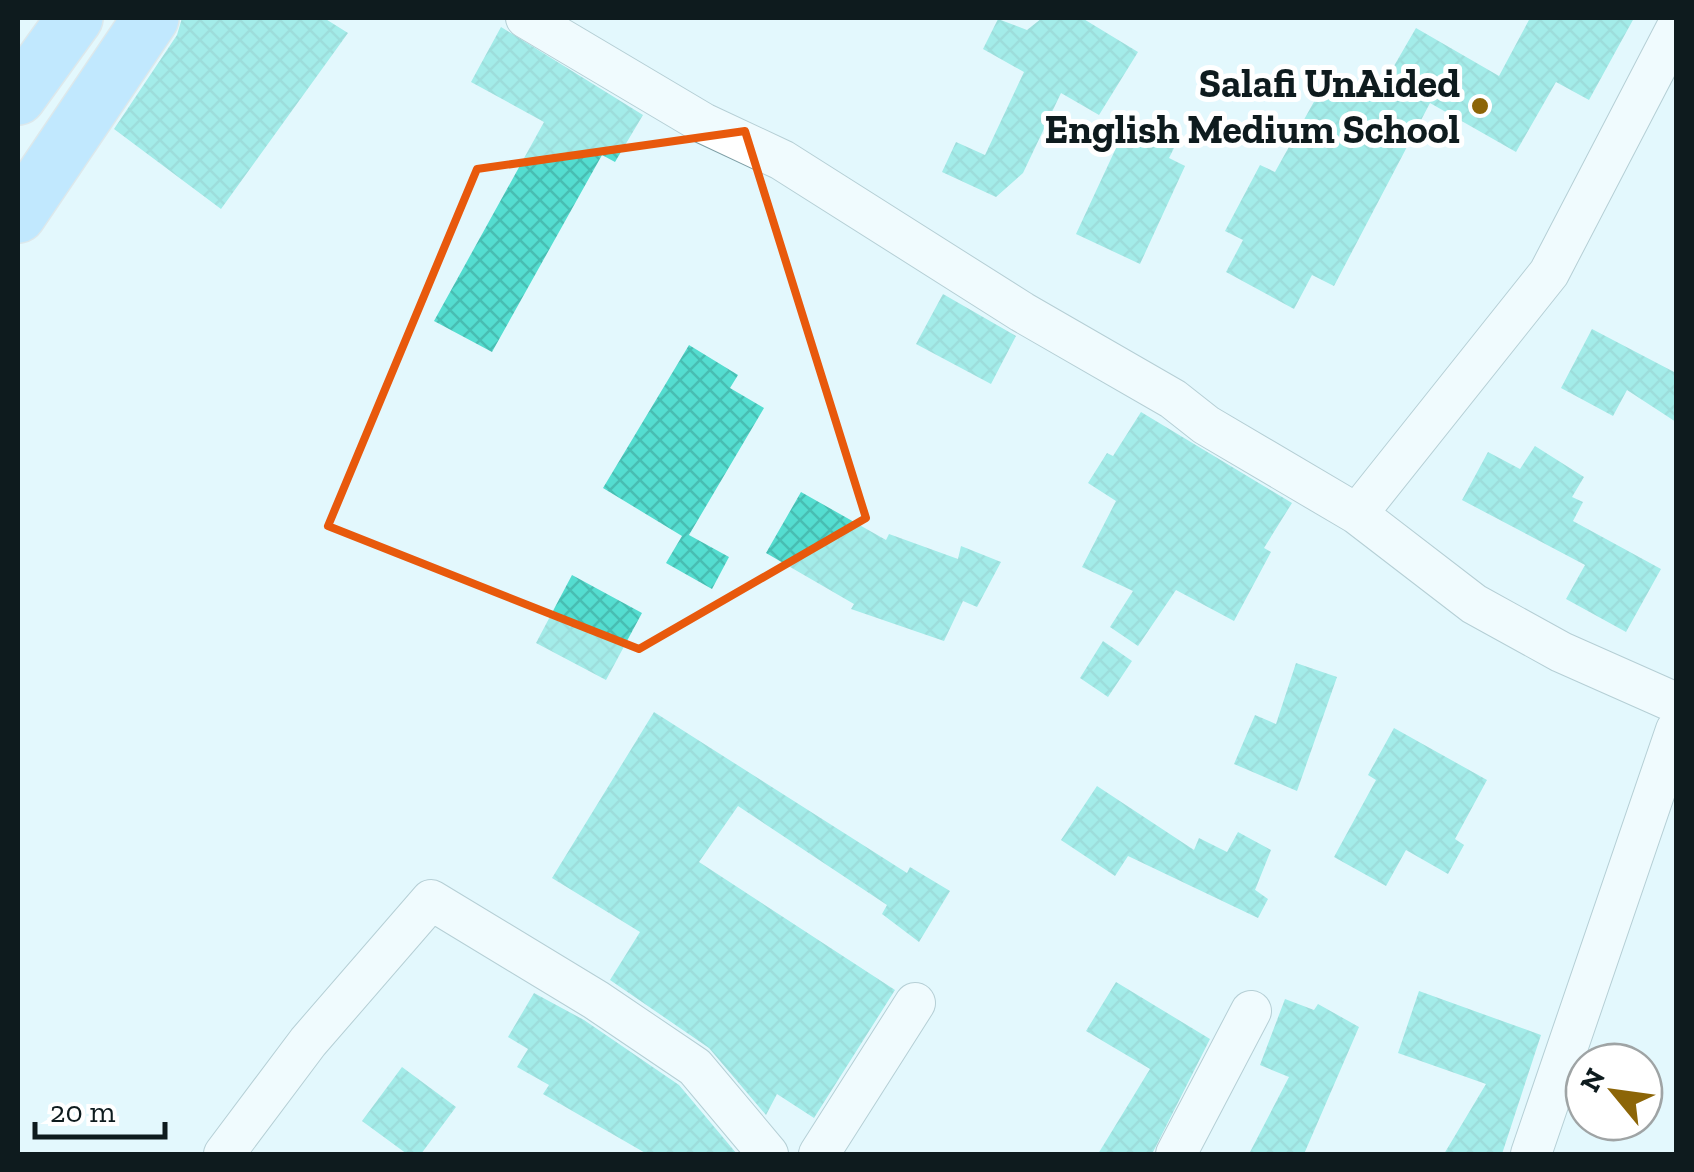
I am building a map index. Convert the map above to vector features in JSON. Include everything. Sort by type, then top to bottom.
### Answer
[{"type":"highway","points":[[18,97],[75,18]]},
{"type":"highway","points":[[18,215],[151,18]]},
{"type":"street","points":[[526,18],[703,123],[782,160],[1038,322],[1357,514],[1474,604],[1561,652],[1676,703]]},
{"type":"street","points":[[1357,514],[1549,273],[1676,29]]},
{"type":"street","points":[[1531,1154],[1676,730]]},
{"type":"street","points":[[224,1154],[308,1042],[430,900],[596,1000],[694,1067],[768,1154]]},
{"type":"street","points":[[819,1154],[915,1003]]},
{"type":"street","points":[[1176,1154],[1251,1011]]},
{"type":"highlighted area","points":[[745,131],[866,518],[639,649],[328,526],[477,169]]},
{"type":"building","points":[[182,18],[324,18],[348,33],[221,209],[114,129],[177,35]]},
{"type":"building","points":[[1042,18],[1082,18],[1138,52],[1099,115],[1061,93],[1023,173],[996,197],[942,172],[956,142],[985,155],[1024,72],[983,49],[998,19],[1027,30]]},
{"type":"building","points":[[1530,18],[1634,18],[1589,100],[1556,82],[1516,152],[1430,103],[1334,286],[1312,275],[1294,309],[1226,272],[1243,240],[1225,231],[1260,165],[1275,172],[1331,71],[1376,97],[1416,28],[1499,76]]},
{"type":"building","points":[[501,27],[643,115],[615,162],[602,155],[492,352],[434,321],[544,122],[471,82]]},
{"type":"building","points":[[1130,118],[1178,140],[1169,158],[1185,166],[1140,264],[1076,234]]},
{"type":"building","points":[[943,294],[1016,336],[991,384],[916,344]]},
{"type":"building","points":[[1592,329],[1676,373],[1676,422],[1627,390],[1613,416],[1561,388]]},
{"type":"building","points":[[689,345],[738,375],[730,388],[764,408],[689,535],[729,557],[712,589],[666,563],[682,536],[603,488]]},
{"type":"building","points":[[1141,412],[1292,503],[1264,548],[1271,552],[1234,621],[1176,590],[1138,646],[1110,627],[1133,591],[1082,567],[1116,501],[1088,483],[1107,453],[1113,456]]},
{"type":"building","points":[[1535,446],[1584,477],[1572,497],[1583,502],[1573,521],[1661,569],[1626,632],[1566,599],[1585,565],[1462,500],[1488,452],[1520,469]]},
{"type":"building","points":[[801,492],[886,540],[889,534],[958,559],[961,546],[1001,562],[977,607],[963,601],[944,641],[851,609],[854,604],[766,553]]},
{"type":"building","points":[[572,575],[642,613],[606,680],[536,643]]},
{"type":"building","points":[[1103,641],[1132,661],[1108,697],[1080,678]]},
{"type":"building","points":[[1296,663],[1337,677],[1297,791],[1234,764],[1255,715],[1276,724]]},
{"type":"building","points":[[654,712],[907,873],[910,867],[950,891],[919,942],[882,914],[887,905],[738,806],[699,862],[895,990],[814,1118],[777,1094],[766,1115],[709,1048],[610,980],[640,932],[552,878]]},
{"type":"building","points":[[1394,728],[1487,780],[1455,839],[1464,845],[1448,874],[1406,850],[1386,886],[1334,857],[1376,780],[1368,775]]},
{"type":"building","points":[[1097,786],[1194,850],[1199,838],[1227,852],[1238,832],[1271,850],[1255,890],[1268,899],[1258,918],[1128,856],[1115,876],[1061,840]]},
{"type":"building","points":[[1116,982],[1210,1039],[1152,1154],[1098,1154],[1150,1069],[1086,1031]]},
{"type":"building","points":[[1419,991],[1541,1035],[1502,1154],[1444,1154],[1486,1084],[1398,1053]]},
{"type":"building","points":[[534,993],[584,1020],[679,1085],[737,1154],[647,1154],[543,1094],[549,1085],[517,1067],[528,1049],[508,1037]]},
{"type":"building","points":[[1285,999],[1314,1010],[1318,1004],[1359,1027],[1304,1154],[1249,1154],[1289,1077],[1260,1065]]},
{"type":"building","points":[[402,1067],[456,1107],[421,1154],[407,1154],[362,1121]]},
{"type":"place","name":"Salafi UnAided English Medium School","points":[[1480,106]]}]
